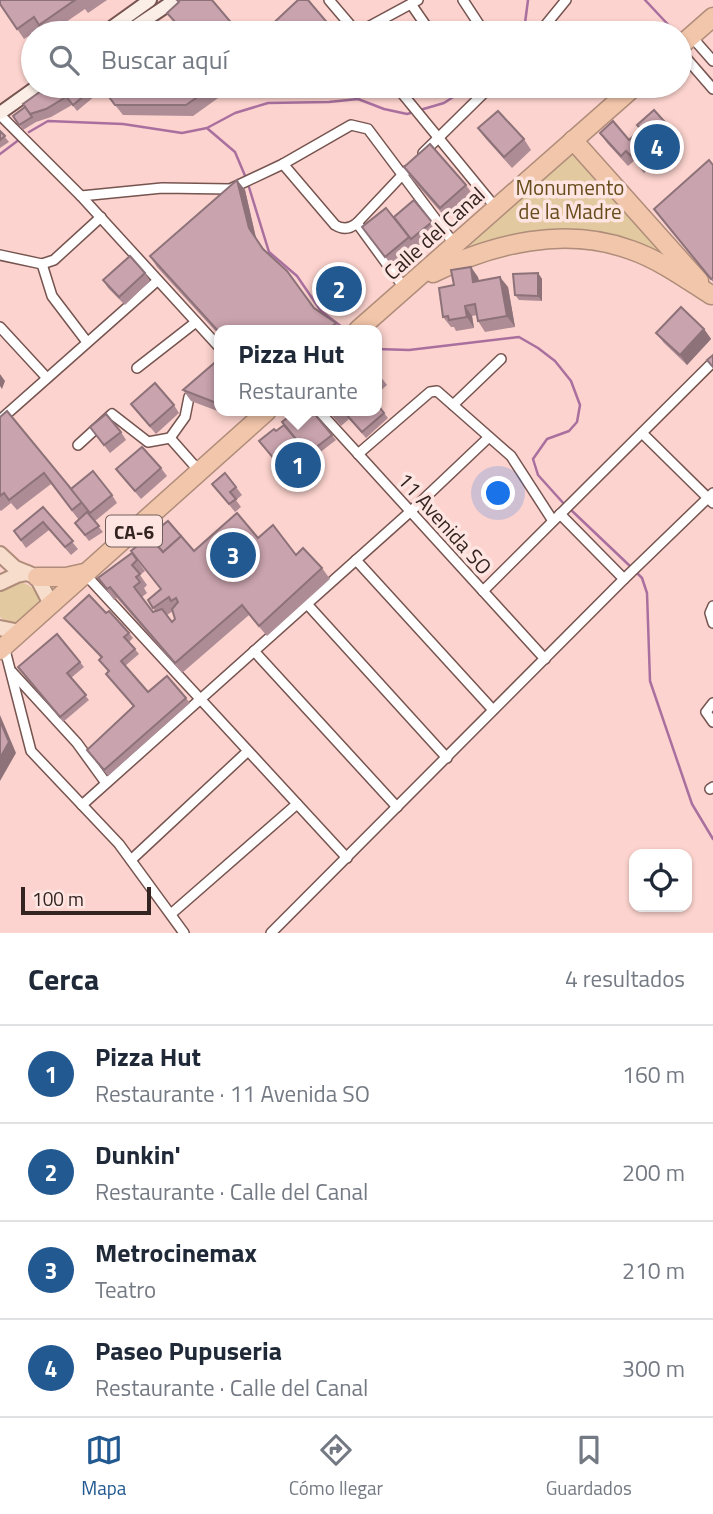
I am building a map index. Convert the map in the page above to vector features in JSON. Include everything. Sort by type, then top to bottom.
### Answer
[{"type":"highway","points":[[692,36],[713,17]]},
{"type":"highway","name":"Calle del Canal","points":[[364,325],[621,98]]},
{"type":"highway","points":[[573,140],[712,296]]},
{"type":"highway","points":[[408,286],[473,255],[509,244],[552,238],[592,241],[631,250],[666,267],[712,296]]},
{"type":"highway","name":"CA-6","points":[[2,648],[262,416]]},
{"type":"highway","points":[[32,575],[66,578],[84,573]]},
{"type":"main road","points":[[121,21],[150,0]]},
{"type":"main road","points":[[144,21],[175,0]]},
{"type":"main road","points":[[0,114],[22,98]]},
{"type":"main road","points":[[0,554],[15,568],[32,575],[51,604]]},
{"type":"main road","points":[[0,583],[17,575],[32,575]]},
{"type":"main road","points":[[0,628],[20,632]]},
{"type":"street","points":[[329,0],[347,21]]},
{"type":"street","points":[[463,0],[477,21]]},
{"type":"street","points":[[549,21],[566,0]]},
{"type":"street","points":[[379,21],[415,2],[425,21]]},
{"type":"street","points":[[692,49],[713,61]]},
{"type":"street","points":[[692,58],[713,89]]},
{"type":"street","points":[[405,98],[496,208]]},
{"type":"street","points":[[283,164],[335,225],[346,228],[357,223],[479,98]]},
{"type":"street","points":[[0,114],[101,217],[214,342]]},
{"type":"street","points":[[81,196],[162,188],[230,189],[283,164],[351,125],[359,126],[368,129],[455,245]]},
{"type":"street","points":[[225,201],[230,189]]},
{"type":"street","points":[[0,255],[42,264],[54,260],[101,217]]},
{"type":"street","points":[[357,223],[408,286]]},
{"type":"street","points":[[146,268],[156,260]]},
{"type":"street","points":[[42,264],[52,296],[87,342]]},
{"type":"street","points":[[0,420],[157,281]]},
{"type":"street","points":[[137,368],[196,322]]},
{"type":"street","points":[[0,327],[47,378]]},
{"type":"street","points":[[453,405],[501,359]]},
{"type":"street","points":[[483,591],[713,362]]},
{"type":"street","points":[[78,445],[112,414],[148,442],[170,438],[185,417],[189,397],[202,385]]},
{"type":"street","points":[[358,454],[430,392],[437,391],[511,456],[559,514],[626,577]]},
{"type":"street","name":"11 Avenida SO","points":[[324,416],[545,659]]},
{"type":"street","points":[[271,933],[626,577],[711,498],[642,433]]},
{"type":"street","points":[[170,438],[200,472]]},
{"type":"street","points":[[82,804],[411,511],[488,438]]},
{"type":"street","points":[[356,559],[493,710]]},
{"type":"street","points":[[84,573],[347,858]]},
{"type":"street","points":[[307,604],[447,758]]},
{"type":"street","points":[[713,607],[710,612],[713,623]]},
{"type":"street","points":[[2,648],[11,671],[31,751],[131,860],[184,933]]},
{"type":"street","points":[[254,651],[397,807]]},
{"type":"street","points":[[11,671],[61,724],[106,783]]},
{"type":"street","points":[[713,703],[706,712],[713,722]]},
{"type":"street","points":[[131,860],[248,751]]},
{"type":"street","points":[[171,914],[297,804]]},
{"type":"green space","name":"Monumento de la Madre","points":[[572,150],[678,267],[633,245],[505,239],[469,246]]},
{"type":"green space","points":[[14,581],[29,585],[39,596],[38,609],[24,624],[10,624],[0,617],[0,590]]},
{"type":"building","points":[[0,0],[75,0],[45,21],[36,21],[34,17],[28,21],[21,21],[21,26],[17,29]]},
{"type":"building","points":[[177,0],[212,0],[230,21],[174,21],[167,13],[179,2]]},
{"type":"building","points":[[298,0],[308,0],[326,21],[276,21]]},
{"type":"building","points":[[31,98],[64,98],[46,109],[30,114],[23,104]]},
{"type":"building","points":[[67,98],[81,98],[73,105]]},
{"type":"building","points":[[110,98],[196,98],[186,105],[115,105]]},
{"type":"building","points":[[25,107],[32,117],[19,125],[13,116]]},
{"type":"building","points":[[654,110],[672,130],[637,162],[626,151],[621,156],[600,133],[613,121],[629,140],[641,129],[637,125]]},
{"type":"building","points":[[498,111],[524,139],[504,157],[478,128]]},
{"type":"building","points":[[430,144],[466,185],[440,208],[404,167]]},
{"type":"building","points":[[709,160],[713,165],[711,279],[654,209]]},
{"type":"building","points":[[237,180],[249,228],[263,249],[287,271],[314,308],[336,323],[214,326],[150,256]]},
{"type":"building","points":[[414,200],[432,222],[411,239],[394,217]]},
{"type":"building","points":[[386,208],[409,237],[385,257],[362,227]]},
{"type":"building","points":[[130,256],[145,273],[119,297],[103,280]]},
{"type":"building","points":[[332,265],[349,287],[335,298],[318,276]]},
{"type":"building","points":[[471,267],[473,282],[500,277],[507,316],[478,321],[475,304],[465,306],[467,317],[449,320],[448,316],[443,317],[439,288],[454,285],[451,270]]},
{"type":"building","points":[[538,273],[538,296],[515,295],[513,274]]},
{"type":"building","points":[[681,307],[704,329],[680,355],[656,333]]},
{"type":"building","points":[[713,355],[713,367],[707,360]]},
{"type":"building","points":[[214,363],[214,402],[183,390]]},
{"type":"building","points":[[155,383],[174,405],[150,426],[131,404]]},
{"type":"building","points":[[7,411],[82,502],[72,510],[44,473],[9,500],[4,493],[0,496],[0,417]]},
{"type":"building","points":[[106,414],[121,432],[104,445],[90,427]]},
{"type":"building","points":[[290,416],[316,416],[332,435],[310,452],[307,447],[304,449],[282,422]]},
{"type":"building","points":[[348,416],[381,416],[362,432]]},
{"type":"building","points":[[284,425],[316,459],[291,479],[259,441]]},
{"type":"building","points":[[142,447],[161,468],[135,491],[116,469]]},
{"type":"building","points":[[93,471],[112,495],[90,513],[71,489]]},
{"type":"building","points":[[225,473],[236,487],[230,492],[236,499],[229,504],[212,484]]},
{"type":"building","points":[[43,507],[73,541],[65,547],[43,522],[21,540],[14,531]]},
{"type":"building","points":[[87,512],[99,526],[85,535],[75,523]]},
{"type":"building","points":[[237,513],[258,538],[273,525],[296,555],[303,548],[322,568],[259,626],[242,605],[175,663],[110,587],[107,589],[98,578],[132,553],[137,560],[132,565],[140,574],[136,577],[140,582],[134,587],[153,612],[162,609],[172,622],[175,619],[172,609],[178,602],[176,598],[171,601],[169,597],[153,608],[148,600],[161,589],[131,551],[149,536],[163,552],[181,536],[194,551]]},
{"type":"building","points":[[168,521],[181,536],[163,552],[149,536]]},
{"type":"building","points":[[89,595],[106,613],[109,611],[129,633],[124,637],[135,649],[121,661],[148,692],[167,676],[186,698],[104,770],[87,750],[134,706],[106,674],[109,671],[99,660],[102,657],[64,618]]},
{"type":"building","points":[[57,634],[80,662],[67,673],[86,695],[60,717],[18,667]]},
{"type":"building","points":[[0,721],[9,742],[0,758]]},
{"type":"waterway","points":[[525,21],[528,0]]},
{"type":"waterway","points":[[645,0],[665,21]]},
{"type":"waterway","points":[[420,110],[452,98]]},
{"type":"waterway","points":[[29,132],[48,121],[123,124],[182,133],[207,128],[235,113],[268,103],[358,99],[384,109],[407,114],[414,112]]},
{"type":"waterway","points":[[208,129],[235,152],[246,178]]},
{"type":"waterway","points":[[0,154],[20,139]]},
{"type":"waterway","points":[[248,184],[269,252],[297,276],[321,311],[339,325]]},
{"type":"waterway","points":[[382,349],[409,350],[519,337],[555,361],[571,381],[580,405],[577,422],[569,431],[547,439],[533,459],[538,475],[565,505]]},
{"type":"waterway","points":[[570,509],[631,567]]},
{"type":"waterway","points":[[636,572],[642,578],[647,593],[650,681],[692,804],[713,839]]},
{"type":"place","name":"Paseo Pupuseria","points":[[657,147]]},
{"type":"place","name":"Dunkin'","points":[[339,289]]},
{"type":"place","name":"Pizza Hut","points":[[298,465]]},
{"type":"place","name":"Metrocinemax","points":[[233,555]]}]
